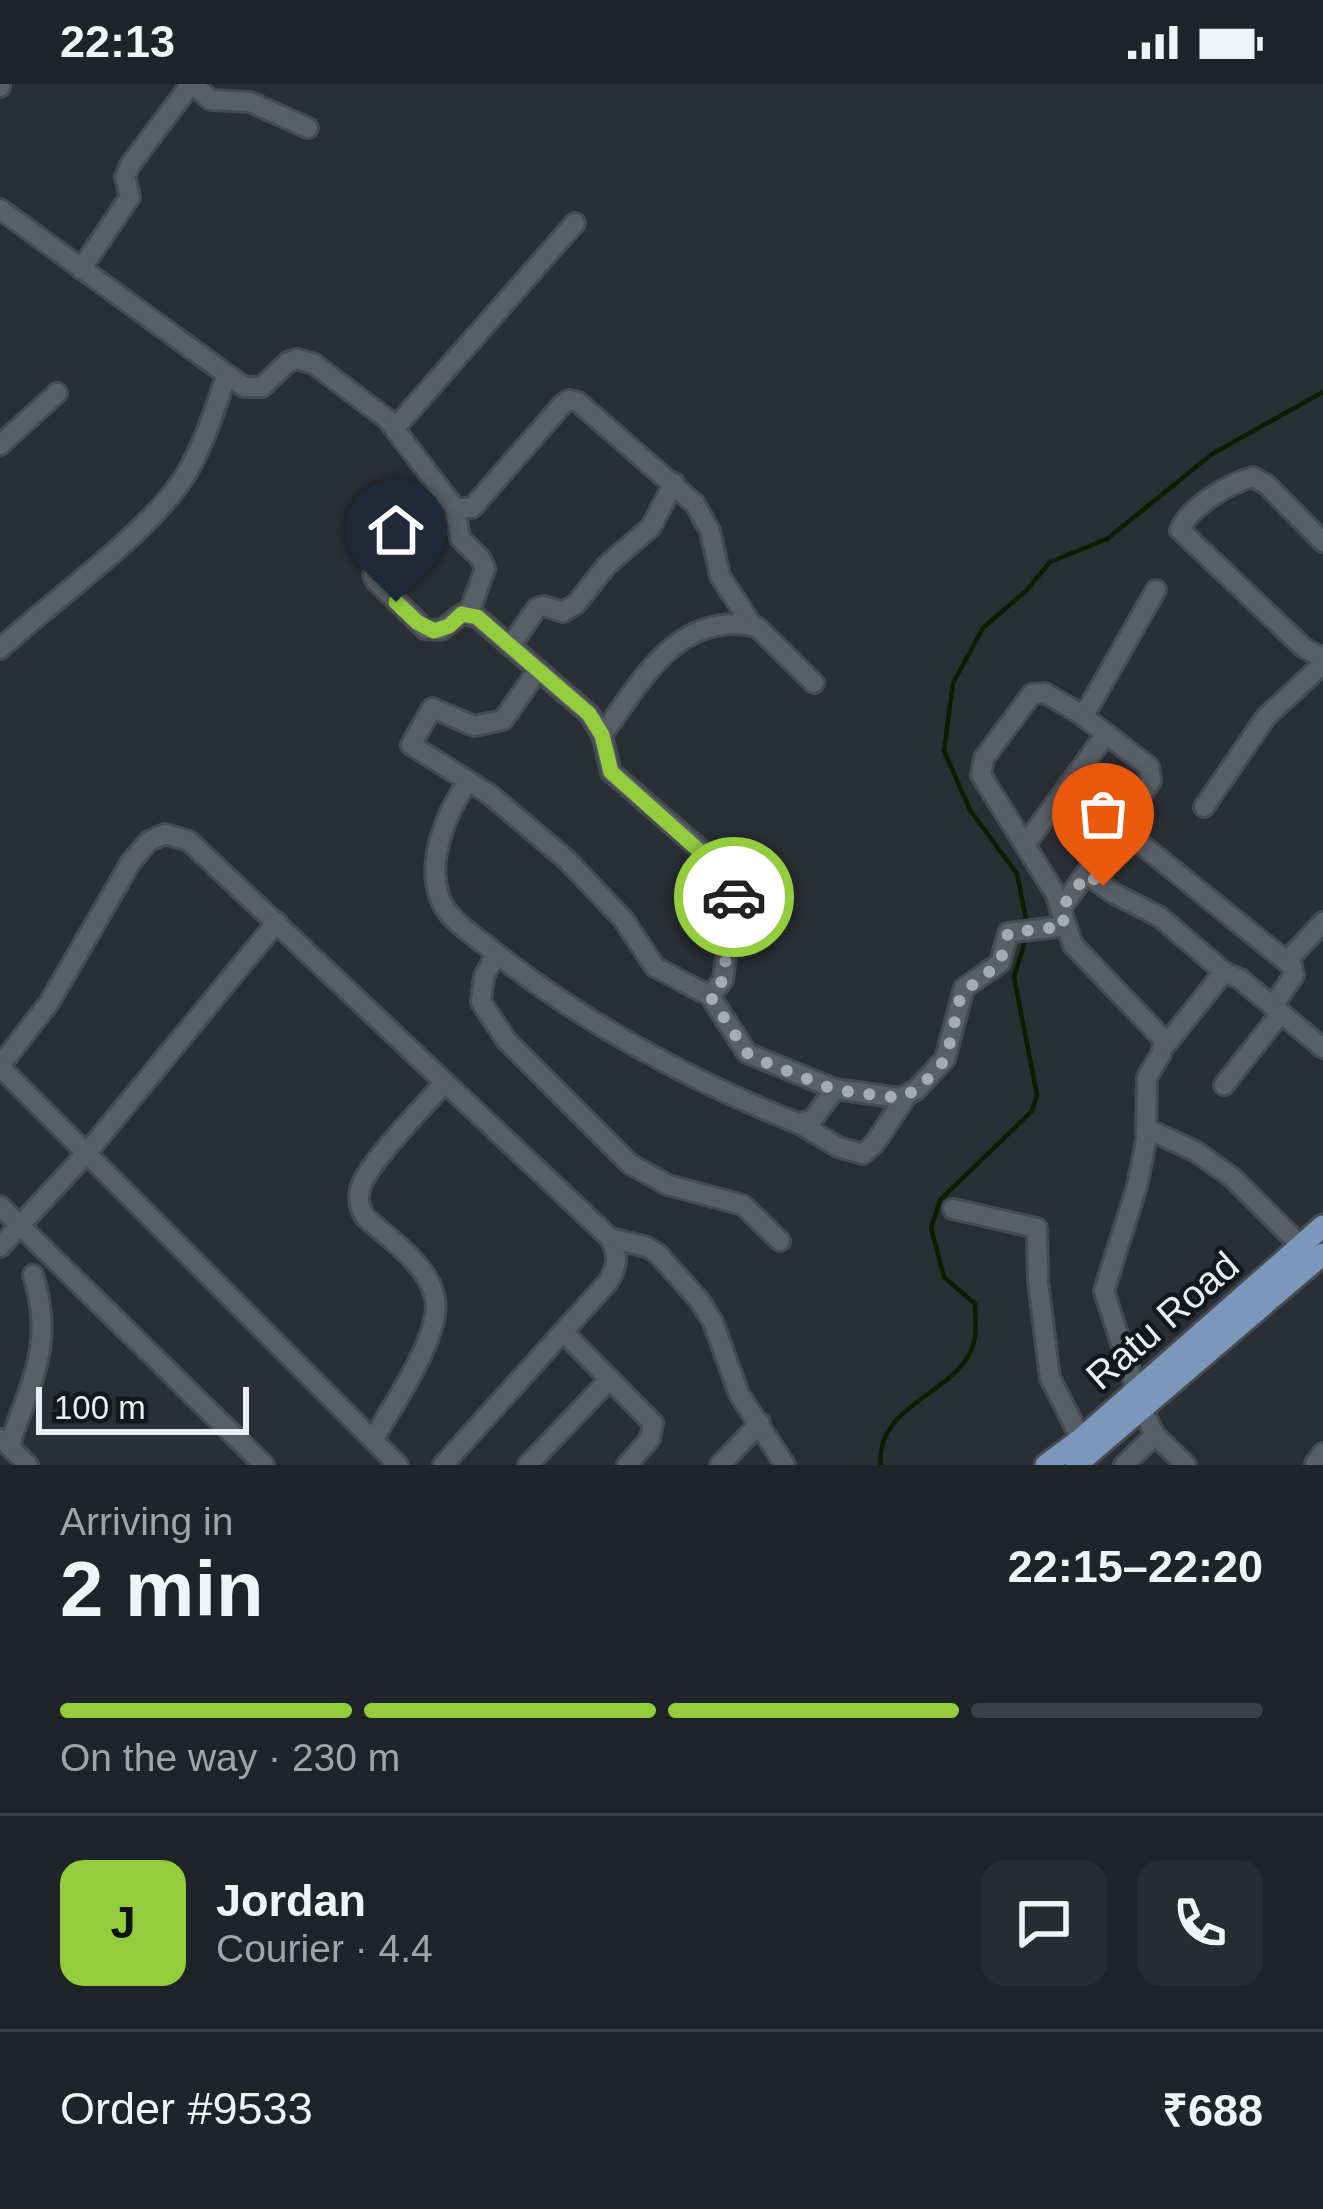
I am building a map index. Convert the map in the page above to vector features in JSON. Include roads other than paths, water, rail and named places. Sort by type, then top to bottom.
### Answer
[{"type":"main road","name":"Ratu Road","points":[[1076,1465],[1139,1401],[1313,1254],[1323,1226]]},
{"type":"main road","name":"Ratu Road","points":[[1046,1465],[1139,1401]]},
{"type":"street","points":[[81,269],[130,197],[125,177],[130,165],[191,84],[211,100],[250,102],[308,128]]},
{"type":"street","points":[[0,209],[226,376],[254,389],[288,362],[305,360],[374,406],[454,508],[460,538],[485,568],[470,613],[441,630],[425,628],[373,575],[380,560],[440,491]]},
{"type":"street","points":[[395,428],[575,223]]},
{"type":"street","points":[[0,649],[129,537],[178,486],[204,436],[226,376]]},
{"type":"street","points":[[0,445],[57,393]]},
{"type":"street","points":[[454,508],[472,508],[482,499],[569,400],[591,411],[674,483],[705,518],[720,576],[752,625],[814,683]]},
{"type":"street","points":[[1204,807],[1266,717],[1323,661],[1180,530],[1187,516],[1253,477],[1267,484],[1322,539]]},
{"type":"street","points":[[510,646],[537,608],[562,612],[576,604],[608,565],[660,517],[674,483]]},
{"type":"street","points":[[1078,713],[1089,707],[1156,590]]},
{"type":"street","points":[[470,613],[589,714],[602,735],[611,772],[702,851],[731,885],[734,897],[723,980],[710,996]]},
{"type":"street","points":[[602,735],[674,645],[709,625],[752,625]]},
{"type":"street","points":[[538,670],[503,720],[474,726],[440,710],[427,711],[411,745],[488,794],[567,860],[623,919],[656,967],[710,996],[747,1053],[835,1090],[907,1096]]},
{"type":"street","points":[[468,782],[442,825],[438,892],[452,918],[548,994],[752,1106],[863,1154],[907,1096],[945,1059],[964,988],[1000,963],[1008,933],[1062,918],[1087,874],[1146,792],[1152,774],[1139,757],[1045,693],[1032,694],[981,766],[986,784],[1055,892],[1062,918],[1072,945],[1161,1034],[1164,1047]]},
{"type":"street","points":[[1025,845],[1106,734]]},
{"type":"street","points":[[1120,827],[1295,970],[1277,1010],[1224,1085]]},
{"type":"street","points":[[398,1465],[0,1066],[49,1003],[131,862],[149,842],[165,834],[189,841],[277,922],[610,1238],[616,1250],[617,1266],[608,1282],[443,1465]]},
{"type":"street","points":[[1087,874],[1160,917],[1323,1048]]},
{"type":"street","points":[[0,1247],[85,1155],[277,922]]},
{"type":"street","points":[[1286,961],[1323,922]]},
{"type":"street","points":[[497,954],[484,976],[481,1002],[506,1041],[631,1164],[668,1184],[743,1205],[780,1241]]},
{"type":"street","points":[[1186,1465],[1155,1435],[1139,1401],[1104,1291],[1137,1186],[1147,1129],[1147,1077],[1164,1047],[1224,972]]},
{"type":"street","points":[[373,1440],[429,1338],[436,1315],[435,1296],[419,1268],[364,1217],[360,1191],[375,1165],[446,1082]]},
{"type":"street","points":[[800,1124],[807,1125],[835,1090]]},
{"type":"street","points":[[1147,1129],[1195,1151],[1233,1178],[1313,1254]]},
{"type":"street","points":[[0,1206],[264,1465]]},
{"type":"street","points":[[953,1209],[1037,1228],[1050,1378],[1081,1439]]},
{"type":"street","points":[[610,1238],[658,1254],[699,1300],[713,1322],[740,1394],[785,1465]]},
{"type":"street","points":[[28,1465],[5,1442],[42,1345],[43,1306],[33,1275]]},
{"type":"street","points":[[563,1332],[653,1423],[650,1439],[627,1465]]},
{"type":"street","points":[[527,1465],[610,1379]]},
{"type":"street","points":[[720,1465],[760,1423]]},
{"type":"street","points":[[1124,1465],[1155,1435]]},
{"type":"street","points":[[1315,1464],[1323,1453]]},
{"type":"waterway","points":[[1027,924],[1017,874],[970,810],[944,751],[953,683],[983,628],[1026,591],[1050,562],[1107,539],[1212,454],[1323,392]]},
{"type":"waterway","points":[[881,1465],[882,1444],[891,1427],[953,1374],[974,1342],[975,1304],[944,1277],[931,1228],[940,1200],[1032,1111],[1037,1095],[1014,977],[1027,935]]}]
